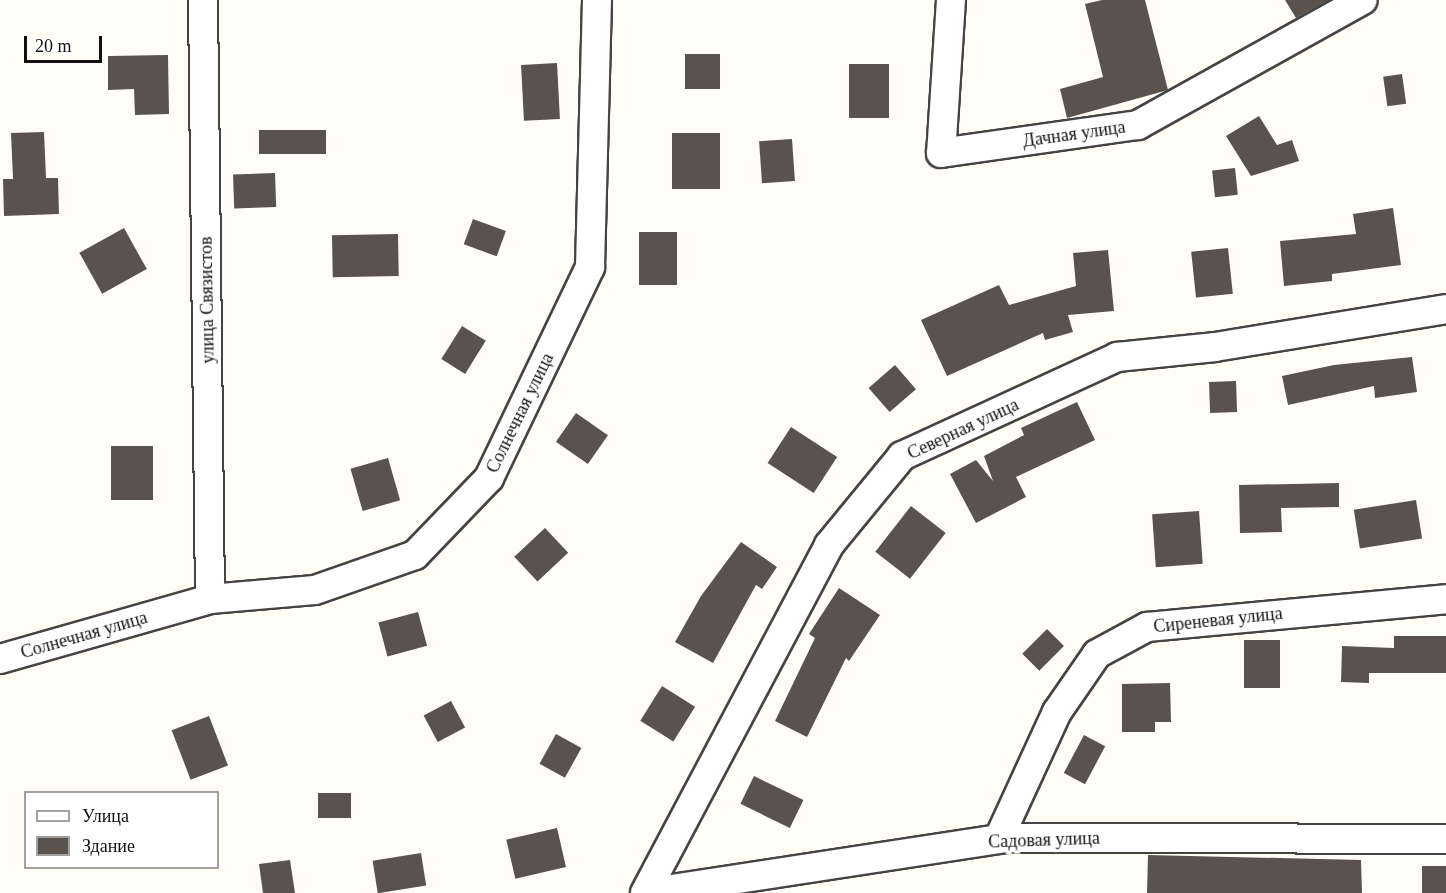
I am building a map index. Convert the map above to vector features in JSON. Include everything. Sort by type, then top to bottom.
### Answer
[{"type":"street","name":"улица Связистов","points":[[203,0],[210,599]]},
{"type":"street","name":"Солнечная улица","points":[[0,658],[210,599],[315,590],[415,555],[489,478],[590,267],[597,0]]},
{"type":"street","name":"Дачная улица","points":[[951,0],[941,153],[1138,125],[1363,0]]},
{"type":"street","name":"Северная улица","points":[[646,893],[829,545],[902,456],[1117,357],[1215,347],[1446,309]]},
{"type":"street","name":"Сиреневая улица","points":[[999,838],[1057,712],[1097,654],[1147,627],[1446,599]]},
{"type":"street","name":"Садовая улица","points":[[646,893],[999,838],[1446,839]]},
{"type":"building","points":[[1102,0],[1145,0],[1168,90],[1067,118],[1060,89],[1103,77],[1085,4]]},
{"type":"building","points":[[1285,0],[1329,0],[1296,18]]},
{"type":"building","points":[[685,54],[720,54],[720,89],[685,89]]},
{"type":"building","points":[[168,55],[169,114],[135,115],[134,89],[108,90],[108,56]]},
{"type":"building","points":[[557,63],[560,119],[524,121],[521,65]]},
{"type":"building","points":[[849,64],[889,64],[889,118],[849,118]]},
{"type":"building","points":[[1402,74],[1406,104],[1387,106],[1383,77]]},
{"type":"building","points":[[1259,116],[1277,145],[1292,140],[1299,161],[1251,176],[1226,136]]},
{"type":"building","points":[[259,130],[326,130],[326,154],[259,154]]},
{"type":"building","points":[[44,132],[46,178],[58,178],[59,214],[4,216],[3,179],[13,179],[11,133]]},
{"type":"building","points":[[672,133],[720,133],[720,189],[672,189]]},
{"type":"building","points":[[792,139],[795,181],[762,183],[759,141]]},
{"type":"building","points":[[1235,168],[1238,195],[1215,197],[1212,170]]},
{"type":"building","points":[[275,173],[276,207],[234,208],[233,174]]},
{"type":"building","points":[[1393,208],[1401,265],[1332,274],[1332,281],[1284,286],[1280,241],[1356,234],[1353,214]]},
{"type":"building","points":[[473,219],[506,231],[497,256],[464,244]]},
{"type":"building","points":[[124,228],[147,269],[102,294],[79,253]]},
{"type":"building","points":[[639,232],[677,232],[677,285],[639,285]]},
{"type":"building","points":[[398,234],[399,276],[333,277],[332,235]]},
{"type":"building","points":[[1228,248],[1233,294],[1196,298],[1191,252]]},
{"type":"building","points":[[1108,250],[1114,311],[1068,315],[1073,332],[1045,340],[1043,333],[947,376],[921,320],[999,285],[1009,305],[1076,286],[1073,253]]},
{"type":"building","points":[[462,326],[486,341],[465,374],[441,359]]},
{"type":"building","points":[[1412,357],[1417,392],[1375,398],[1374,386],[1288,405],[1282,376],[1334,365]]},
{"type":"building","points":[[895,365],[916,389],[890,412],[869,388]]},
{"type":"building","points":[[1236,381],[1237,412],[1210,413],[1209,382]]},
{"type":"building","points":[[1077,402],[1095,440],[1016,477],[1026,497],[976,523],[950,474],[976,460],[993,481],[984,456],[1024,435],[1021,428]]},
{"type":"building","points":[[576,413],[608,435],[588,464],[556,442]]},
{"type":"building","points":[[791,427],[837,457],[814,493],[768,463]]},
{"type":"building","points":[[111,446],[153,446],[153,500],[111,500]]},
{"type":"building","points":[[388,458],[400,500],[363,511],[351,469]]},
{"type":"building","points":[[1339,483],[1339,507],[1281,508],[1282,532],[1240,533],[1239,485]]},
{"type":"building","points":[[1416,500],[1422,539],[1360,548],[1354,510]]},
{"type":"building","points":[[911,506],[946,533],[910,579],[875,552]]},
{"type":"building","points":[[1199,511],[1203,564],[1156,567],[1152,514]]},
{"type":"building","points":[[545,528],[568,553],[537,582],[514,557]]},
{"type":"building","points":[[741,542],[777,567],[762,589],[756,585],[713,663],[675,642],[701,596]]},
{"type":"building","points":[[839,588],[880,615],[849,661],[846,658],[807,737],[775,721],[815,638],[809,634]]},
{"type":"building","points":[[418,612],[427,646],[387,656],[378,623]]},
{"type":"building","points":[[1047,629],[1064,646],[1039,671],[1022,654]]},
{"type":"building","points":[[1394,636],[1446,636],[1446,673],[1369,673],[1369,683],[1341,682],[1342,646],[1394,648]]},
{"type":"building","points":[[1244,640],[1280,640],[1280,688],[1244,688]]},
{"type":"building","points":[[1170,683],[1171,722],[1155,722],[1155,732],[1122,732],[1122,684]]},
{"type":"building","points":[[662,686],[695,707],[673,741],[640,721]]},
{"type":"building","points":[[451,701],[465,727],[438,742],[424,716]]},
{"type":"building","points":[[209,716],[228,765],[191,780],[172,730]]},
{"type":"building","points":[[556,734],[581,748],[565,778],[540,764]]},
{"type":"building","points":[[1084,735],[1105,746],[1085,784],[1064,773]]},
{"type":"building","points":[[754,776],[803,800],[790,828],[740,804]]},
{"type":"building","points":[[318,793],[351,793],[351,818],[318,818]]},
{"type":"building","points":[[557,828],[566,867],[515,879],[506,840]]},
{"type":"building","points":[[421,853],[426,886],[378,893],[373,861]]},
{"type":"building","points":[[1148,855],[1361,860],[1362,893],[1147,893]]},
{"type":"building","points":[[290,860],[295,893],[263,893],[259,864]]},
{"type":"building","points":[[1422,866],[1446,866],[1446,893],[1422,893]]}]
